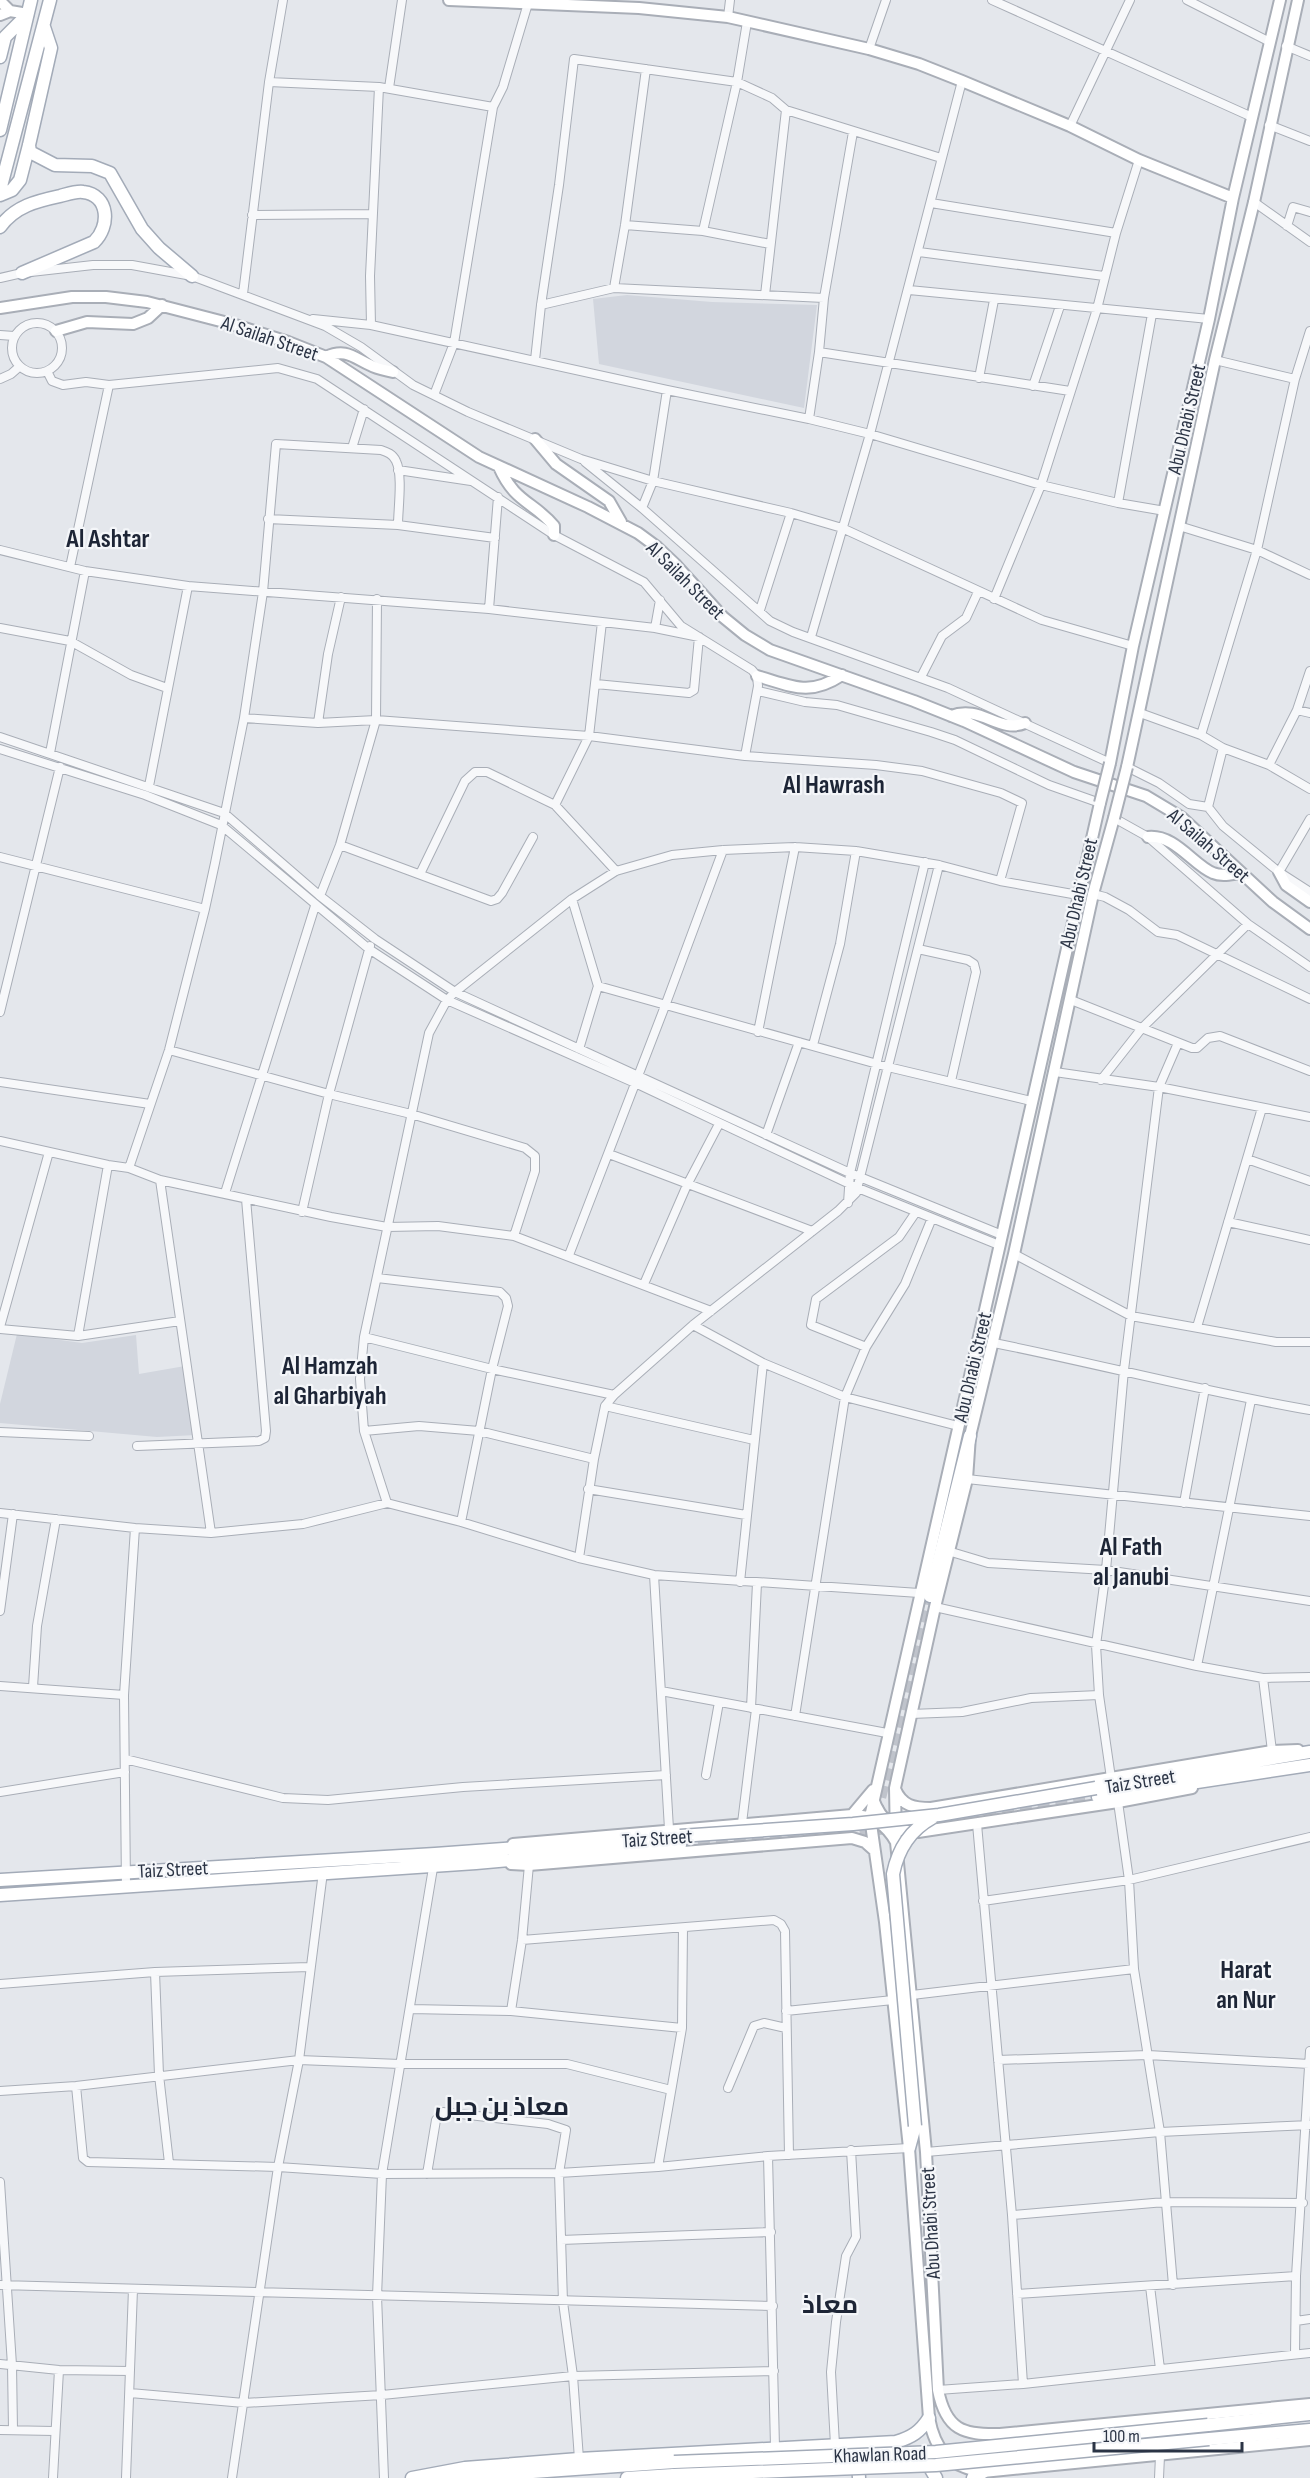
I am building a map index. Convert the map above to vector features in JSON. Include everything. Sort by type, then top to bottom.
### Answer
[{"type":"main road","points":[[0,130],[31,0]]},
{"type":"main road","points":[[0,190],[50,0]]},
{"type":"main road","points":[[449,0],[639,8],[728,17],[869,50],[919,64],[962,81],[1070,126],[1139,160],[1233,198]]},
{"type":"main road","name":"Abu Dhabi Street","points":[[1000,2434],[973,2434],[960,2429],[948,2420],[941,2406],[937,2371],[927,2151],[896,1842],[895,1788],[910,1713],[958,1426],[1030,1101],[1110,763],[1133,646],[1209,319],[1233,198],[1280,0]]},
{"type":"main road","name":"Abu Dhabi Street","points":[[978,2475],[952,2462],[940,2449],[932,2434],[928,2418],[909,2148],[885,1922],[870,1817],[887,1733],[928,1598],[948,1551],[967,1479],[970,1436],[1014,1254],[1093,894],[1140,713],[1215,360],[1254,202],[1286,46],[1298,0]]},
{"type":"main road","points":[[0,1],[5,13],[28,14]]},
{"type":"main road","points":[[0,57],[5,37],[28,14]]},
{"type":"main road","points":[[0,195],[12,190],[20,180],[51,48],[44,27]]},
{"type":"main road","points":[[29,145],[30,152],[46,162],[64,166],[98,167],[110,173],[142,230],[192,276]]},
{"type":"main road","points":[[0,226],[5,219],[24,206],[79,192],[92,195],[102,204],[106,218],[105,225],[94,242],[22,273]]},
{"type":"main road","name":"Al Sailah Street","points":[[0,308],[72,297],[126,298],[232,324],[326,357],[468,450],[499,467],[621,522],[657,547],[694,584],[713,608],[745,635],[784,656],[951,716],[1074,772],[1154,800],[1181,817],[1273,902],[1310,929]]},
{"type":"main road","points":[[56,331],[87,322],[134,324],[148,318],[162,305]]},
{"type":"main road","points":[[326,357],[335,353],[347,353],[370,366],[393,372]]},
{"type":"main road","points":[[535,439],[556,464],[609,501],[621,522]]},
{"type":"main road","points":[[499,467],[506,483],[519,497],[552,522],[554,535]]},
{"type":"main road","points":[[757,676],[807,689],[821,687],[842,675]]},
{"type":"main road","points":[[951,716],[967,711],[1009,726],[1025,723]]},
{"type":"main road","points":[[1148,837],[1155,837],[1183,849],[1213,873],[1241,873]]},
{"type":"main road","points":[[1280,872],[1286,885],[1310,902]]},
{"type":"main road","points":[[1078,895],[1093,894]]},
{"type":"main road","points":[[928,1598],[970,1436]]},
{"type":"main road","points":[[884,1747],[893,1755],[903,1749]]},
{"type":"main road","points":[[951,1828],[943,1826],[939,1819],[939,1812],[1272,1750],[1310,1750]]},
{"type":"main road","name":"Taiz Street","points":[[1097,1792],[1310,1750]]},
{"type":"main road","name":"Taiz Street","points":[[0,1895],[323,1871],[434,1860],[484,1850],[853,1824],[944,1810],[1235,1777],[1310,1765]]},
{"type":"main road","points":[[873,1799],[882,1817],[895,1828],[910,1832],[951,1828],[1167,1794],[1235,1777]]},
{"type":"main road","points":[[852,1815],[865,1802],[876,1785]]},
{"type":"main road","points":[[895,1788],[902,1802],[911,1806],[944,1810]]},
{"type":"main road","points":[[909,2148],[915,2126],[893,1874],[896,1861],[908,1837],[922,1824],[944,1810]]},
{"type":"main road","points":[[676,1837],[742,1823],[852,1815],[870,1817],[885,1827],[896,1842]]},
{"type":"main road","points":[[794,1819],[804,1824],[806,1832],[803,1839],[796,1842]]},
{"type":"main road","points":[[899,1867],[908,1845],[926,1831]]},
{"type":"main road","name":"Taiz Street","points":[[0,1880],[126,1872],[434,1860],[476,1863],[676,1837]]},
{"type":"main road","points":[[476,1863],[529,1865],[852,1838],[865,1842],[875,1850]]},
{"type":"main road","points":[[885,1922],[888,1913],[894,1911],[901,1913],[904,1919]]},
{"type":"main road","points":[[924,2373],[927,2376],[935,2375],[937,2371]]},
{"type":"main road","points":[[1002,2470],[1000,2434],[1310,2404]]},
{"type":"main road","name":"Khawlan Road","points":[[627,2478],[674,2469],[936,2452],[1310,2414]]},
{"type":"main road","points":[[896,2442],[912,2437],[922,2429],[928,2418]]},
{"type":"main road","name":"Khawlan Road","points":[[448,2478],[674,2469],[936,2464],[1310,2430]]},
{"type":"main road","points":[[978,2475],[1002,2470],[1310,2440]]},
{"type":"main road","points":[[896,2442],[913,2448],[928,2462],[936,2478]]},
{"type":"main road","name":"Khawlan Road","points":[[412,2478],[465,2468],[579,2459],[896,2442]]},
{"type":"main road","points":[[857,2444],[859,2478]]},
{"type":"street","points":[[243,294],[269,82],[283,0]]},
{"type":"street","points":[[389,88],[402,0]]},
{"type":"street","points":[[728,17],[730,0]]},
{"type":"street","points":[[869,50],[886,0]]},
{"type":"street","points":[[992,0],[1252,117]]},
{"type":"street","points":[[1070,126],[1130,0]]},
{"type":"street","points":[[1187,0],[1269,42]]},
{"type":"street","points":[[434,395],[454,344],[493,107],[503,87],[528,2]]},
{"type":"street","points":[[703,231],[747,22]]},
{"type":"street","points":[[1286,46],[1310,56]]},
{"type":"street","points":[[536,360],[541,305],[559,185],[574,59],[736,82],[772,98],[786,110],[941,158]]},
{"type":"street","points":[[614,288],[626,225],[646,69]]},
{"type":"street","points":[[811,637],[870,434],[962,81]]},
{"type":"street","points":[[269,82],[389,88],[493,107]]},
{"type":"street","points":[[371,325],[379,87]]},
{"type":"street","points":[[765,295],[786,110]]},
{"type":"street","points":[[1269,125],[1310,141]]},
{"type":"street","points":[[808,419],[819,352],[824,298],[853,132]]},
{"type":"street","points":[[994,599],[1041,485],[1097,309],[1116,233],[1139,160]]},
{"type":"street","points":[[931,202],[1116,233]]},
{"type":"street","points":[[1254,202],[1310,242]]},
{"type":"street","points":[[1287,226],[1293,207],[1310,212]]},
{"type":"street","points":[[252,215],[373,214]]},
{"type":"street","points":[[626,225],[703,231],[770,244]]},
{"type":"street","points":[[919,252],[1104,276]]},
{"type":"street","points":[[0,279],[22,273],[93,265],[132,265],[192,276],[306,318],[361,346],[393,372],[434,395],[581,459],[652,481],[791,513],[842,528],[1042,620],[1133,646]]},
{"type":"street","points":[[541,305],[614,288],[824,298]]},
{"type":"street","points":[[909,290],[1209,319]]},
{"type":"street","points":[[979,378],[994,300]]},
{"type":"street","points":[[1034,386],[1060,306]]},
{"type":"street","points":[[1118,503],[1152,314]]},
{"type":"street","points":[[306,318],[371,325],[808,419],[870,434],[1041,485],[1118,503],[1165,511]]},
{"type":"street","points":[[30,323],[44,323],[56,331],[60,337],[62,353],[59,360],[47,371],[33,373],[19,367],[11,349],[14,336],[24,326],[30,323]]},
{"type":"street","points":[[1201,735],[1257,550],[1295,379],[1310,330]]},
{"type":"street","points":[[0,335],[14,336]]},
{"type":"street","points":[[819,352],[1070,391]]},
{"type":"street","points":[[1215,360],[1295,379]]},
{"type":"street","points":[[0,379],[19,367]]},
{"type":"street","points":[[47,371],[57,385],[86,382],[109,385],[278,368],[316,379],[554,535],[639,579],[649,586],[676,621],[752,670],[757,676],[758,690],[745,756]]},
{"type":"street","points":[[70,567],[109,385]]},
{"type":"street","points":[[642,508],[652,481],[667,390]]},
{"type":"street","points":[[352,448],[364,409]]},
{"type":"street","points":[[129,1167],[169,1050],[206,909],[244,718],[263,592],[276,444],[352,448],[389,453],[396,460],[399,470],[398,525]]},
{"type":"street","points":[[581,459],[642,508],[770,621],[974,698],[1110,763]]},
{"type":"street","points":[[399,470],[475,482]]},
{"type":"street","points":[[489,609],[498,497]]},
{"type":"street","points":[[760,610],[791,513]]},
{"type":"street","points":[[268,519],[398,525],[495,538]]},
{"type":"street","points":[[1179,526],[1257,550],[1310,575]]},
{"type":"street","points":[[0,550],[85,571],[188,586],[489,609],[655,628],[699,637]]},
{"type":"street","points":[[50,753],[85,571]]},
{"type":"street","points":[[149,786],[188,586]]},
{"type":"street","points":[[921,677],[942,636],[966,618],[978,592]]},
{"type":"street","points":[[318,723],[328,654],[341,597]]},
{"type":"street","points":[[320,896],[340,845],[376,720],[377,599]]},
{"type":"street","points":[[655,628],[660,600]]},
{"type":"street","points":[[555,805],[589,736],[602,622]]},
{"type":"street","points":[[0,628],[70,641],[131,675],[167,688]]},
{"type":"street","points":[[596,684],[689,693],[694,690],[699,637]]},
{"type":"street","points":[[1269,765],[1297,710],[1310,670]]},
{"type":"street","points":[[758,690],[805,702],[837,705],[931,732],[955,740],[1049,785],[1100,803]]},
{"type":"street","points":[[1297,710],[1310,713]]},
{"type":"street","points":[[1140,713],[1201,735],[1223,748],[1269,765],[1310,789]]},
{"type":"street","points":[[244,718],[318,723],[376,720],[589,736],[745,756],[876,765],[922,771],[1001,793],[1022,803],[1000,881]]},
{"type":"street","points":[[0,737],[224,813],[320,896],[375,939],[455,992],[579,1049],[719,1124],[858,1188],[932,1218],[1001,1240]]},
{"type":"street","points":[[1208,807],[1223,748]]},
{"type":"street","points":[[0,749],[60,766],[145,795],[222,825],[315,906],[369,949],[447,1000],[766,1135],[1001,1240]]},
{"type":"street","points":[[0,1012],[60,766]]},
{"type":"street","points":[[1127,767],[1159,783],[1189,804],[1208,807],[1223,826],[1280,872],[1310,892]]},
{"type":"street","points":[[420,874],[465,781],[475,772],[487,772],[555,805],[616,871]]},
{"type":"street","points":[[1114,818],[1148,837],[1248,924],[1310,967]]},
{"type":"street","points":[[1280,872],[1310,819]]},
{"type":"street","points":[[340,845],[490,901],[497,899],[533,837]]},
{"type":"street","points":[[387,1503],[364,1431],[360,1379],[364,1337],[429,1033],[447,1000],[455,992],[572,899],[616,871],[672,855],[795,847],[856,850],[925,862],[1000,881],[1078,895]]},
{"type":"street","points":[[758,1032],[795,847]]},
{"type":"street","points":[[569,1255],[723,850]]},
{"type":"street","points":[[813,1045],[840,944],[856,850]]},
{"type":"street","points":[[0,857],[206,909]]},
{"type":"street","points":[[848,1203],[850,1173],[925,862]]},
{"type":"street","points":[[579,1558],[588,1489],[605,1406],[614,1395],[693,1325],[848,1203],[858,1188],[939,865]]},
{"type":"street","points":[[1093,894],[1105,897],[1129,910],[1158,932],[1177,935],[1310,999]]},
{"type":"street","points":[[572,899],[598,986],[579,1049]]},
{"type":"street","points":[[225,1193],[315,906]]},
{"type":"street","points":[[1101,1080],[1142,1028],[1248,924]]},
{"type":"street","points":[[302,1212],[329,1094],[369,949],[375,939]]},
{"type":"street","points":[[918,950],[968,960],[974,964],[976,972],[951,1081]]},
{"type":"street","points":[[598,986],[888,1067],[1030,1101]]},
{"type":"street","points":[[1071,1000],[1178,1043],[1197,1048],[1208,1038],[1220,1036],[1310,1071]]},
{"type":"street","points":[[766,1135],[799,1042]]},
{"type":"street","points":[[1112,1778],[1099,1695],[1096,1645],[1106,1570],[1124,1370],[1160,1088],[1178,1043]]},
{"type":"street","points":[[169,1050],[263,1077],[411,1114],[525,1148],[535,1156],[535,1171],[514,1236]]},
{"type":"street","points":[[1055,1072],[1160,1088],[1310,1117]]},
{"type":"street","points":[[0,1082],[150,1104]]},
{"type":"street","points":[[1197,1327],[1262,1108]]},
{"type":"street","points":[[644,1284],[687,1185],[719,1124]]},
{"type":"street","points":[[0,1141],[108,1165],[129,1167],[160,1180],[302,1212],[387,1227],[438,1226],[514,1236],[569,1255],[711,1311]]},
{"type":"street","points":[[49,1152],[0,1328],[78,1336],[180,1321]]},
{"type":"street","points":[[609,1154],[812,1231]]},
{"type":"street","points":[[1247,1159],[1310,1181]]},
{"type":"street","points":[[78,1336],[108,1165]]},
{"type":"street","points":[[160,1180],[211,1533]]},
{"type":"street","points":[[137,1446],[198,1445],[259,1441],[265,1438],[246,1199]]},
{"type":"street","points":[[866,1347],[811,1325],[816,1299],[899,1237],[916,1212]]},
{"type":"street","points":[[795,1716],[845,1397],[866,1347],[905,1284],[932,1218]]},
{"type":"street","points":[[1228,1222],[1310,1240]]},
{"type":"street","points":[[1014,1254],[1131,1316],[1276,1342],[1310,1342]]},
{"type":"street","points":[[377,1278],[500,1292],[506,1298],[508,1306],[492,1369],[460,1521]]},
{"type":"street","points":[[693,1325],[763,1362],[845,1397],[958,1426]]},
{"type":"street","points":[[364,1337],[492,1369],[614,1395]]},
{"type":"street","points":[[994,1342],[1251,1400],[1310,1410]]},
{"type":"street","points":[[740,1582],[763,1362]]},
{"type":"street","points":[[1184,1503],[1205,1388]]},
{"type":"street","points":[[1197,1666],[1251,1400]]},
{"type":"street","points":[[605,1406],[754,1440]]},
{"type":"street","points":[[364,1431],[419,1426],[479,1431],[594,1459]]},
{"type":"street","points":[[0,1432],[89,1436]]},
{"type":"street","points":[[967,1479],[1310,1516]]},
{"type":"street","points":[[588,1489],[747,1515]]},
{"type":"street","points":[[0,1513],[135,1528],[211,1533],[303,1524],[387,1503],[460,1521],[579,1558],[654,1575],[928,1598],[1096,1645],[1197,1666],[1263,1678],[1310,1677]]},
{"type":"street","points":[[0,1611],[13,1514]]},
{"type":"street","points":[[33,1687],[37,1626],[56,1519]]},
{"type":"street","points":[[126,1886],[124,1695],[135,1528]]},
{"type":"street","points":[[948,1551],[988,1563],[1106,1570],[1310,1601]]},
{"type":"street","points":[[654,1575],[666,1775],[676,1837]]},
{"type":"street","points":[[742,1823],[754,1708],[757,1583]]},
{"type":"street","points":[[1263,1678],[1272,1750]]},
{"type":"street","points":[[0,1686],[124,1695]]},
{"type":"street","points":[[661,1691],[887,1733]]},
{"type":"street","points":[[910,1713],[962,1712],[1031,1698],[1099,1695]]},
{"type":"street","points":[[705,1775],[719,1702]]},
{"type":"street","points":[[125,1759],[283,1798],[328,1800],[463,1787],[666,1775]]},
{"type":"street","points":[[0,1792],[125,1772]]},
{"type":"street","points":[[1118,1802],[1128,1880],[1134,1969],[1160,2132],[1173,2284]]},
{"type":"street","points":[[977,1824],[1012,2215],[1023,2384]]},
{"type":"street","points":[[983,1901],[1128,1880],[1310,1837]]},
{"type":"street","points":[[384,2478],[377,2296],[382,2174],[434,1860]]},
{"type":"street","points":[[511,2011],[522,1940],[529,1865]]},
{"type":"street","points":[[232,2478],[278,2167],[299,2060],[323,1871]]},
{"type":"street","points":[[522,1940],[774,1920],[781,1924],[785,1932],[789,2155]]},
{"type":"street","points":[[658,2167],[682,2028],[682,1928]]},
{"type":"street","points":[[0,1984],[155,1972],[309,1967]]},
{"type":"street","points":[[912,1995],[1134,1969]]},
{"type":"street","points":[[155,1972],[159,2075],[169,2163]]},
{"type":"street","points":[[786,2011],[893,2000]]},
{"type":"street","points":[[410,2009],[511,2011],[682,2028]]},
{"type":"street","points":[[728,2088],[754,2026],[764,2023],[786,2028]]},
{"type":"street","points":[[1295,2354],[1296,2276],[1308,2125],[1310,2051]]},
{"type":"street","points":[[998,2060],[1148,2055],[1309,2064]]},
{"type":"street","points":[[0,2091],[76,2086],[299,2060],[400,2064],[567,2064],[671,2090]]},
{"type":"street","points":[[76,2086],[85,2161],[278,2167],[382,2174],[559,2173],[851,2150],[909,2148]]},
{"type":"street","points":[[427,2174],[436,2120],[443,2112],[562,2127],[566,2130],[559,2173],[563,2302],[573,2376],[579,2459]]},
{"type":"street","points":[[927,2151],[1160,2132],[1308,2125]]},
{"type":"street","points":[[835,2445],[831,2372],[835,2332],[846,2256],[856,2237],[851,2150]]},
{"type":"street","points":[[768,2156],[776,2447]]},
{"type":"street","points":[[0,2182],[4,2285],[12,2365],[13,2430]]},
{"type":"street","points":[[1012,2215],[1165,2202],[1302,2203]]},
{"type":"street","points":[[1301,2231],[1310,2230]]},
{"type":"street","points":[[561,2240],[771,2232]]},
{"type":"street","points":[[1017,2294],[1296,2276]]},
{"type":"street","points":[[4,2285],[772,2306]]},
{"type":"street","points":[[1150,2286],[1160,2369]]},
{"type":"street","points":[[126,2478],[133,2289]]},
{"type":"street","points":[[1296,2321],[1310,2319]]},
{"type":"street","points":[[939,2390],[1023,2384],[1310,2353]]},
{"type":"street","points":[[0,2364],[59,2370],[130,2371]]},
{"type":"street","points":[[53,2478],[59,2370]]},
{"type":"street","points":[[130,2393],[244,2403],[382,2395],[573,2376],[774,2371]]},
{"type":"street","points":[[0,2430],[54,2431]]},
{"type":"street","points":[[1159,2478],[1160,2456]]},
{"type":"shaded area","points":[[627,295],[712,302],[817,305],[804,408],[599,364],[593,299]]},
{"type":"shaded area","points":[[17,1334],[82,1343],[136,1335],[139,1374],[185,1366],[196,1435],[157,1437],[0,1423],[0,1404]]},
{"type":"tunnel","points":[[874,1814],[894,1744],[930,1596]]},
{"type":"tunnel","points":[[680,1845],[853,1832],[941,1822],[1098,1797]]},
{"type":"district","name":"Al Ashtar","points":[[108,538]]},
{"type":"district","name":"Al Hawrash","points":[[834,784]]},
{"type":"district","name":"Al Hamzah al Gharbiyah","points":[[330,1380]]},
{"type":"district","name":"Al Fath al Janubi","points":[[1131,1561]]},
{"type":"district","name":"Harat an Nur","points":[[1246,1984]]},
{"type":"district","name":"معاذ بن جبل","points":[[502,2106]]},
{"type":"district","name":"معاذ","points":[[830,2304]]}]
